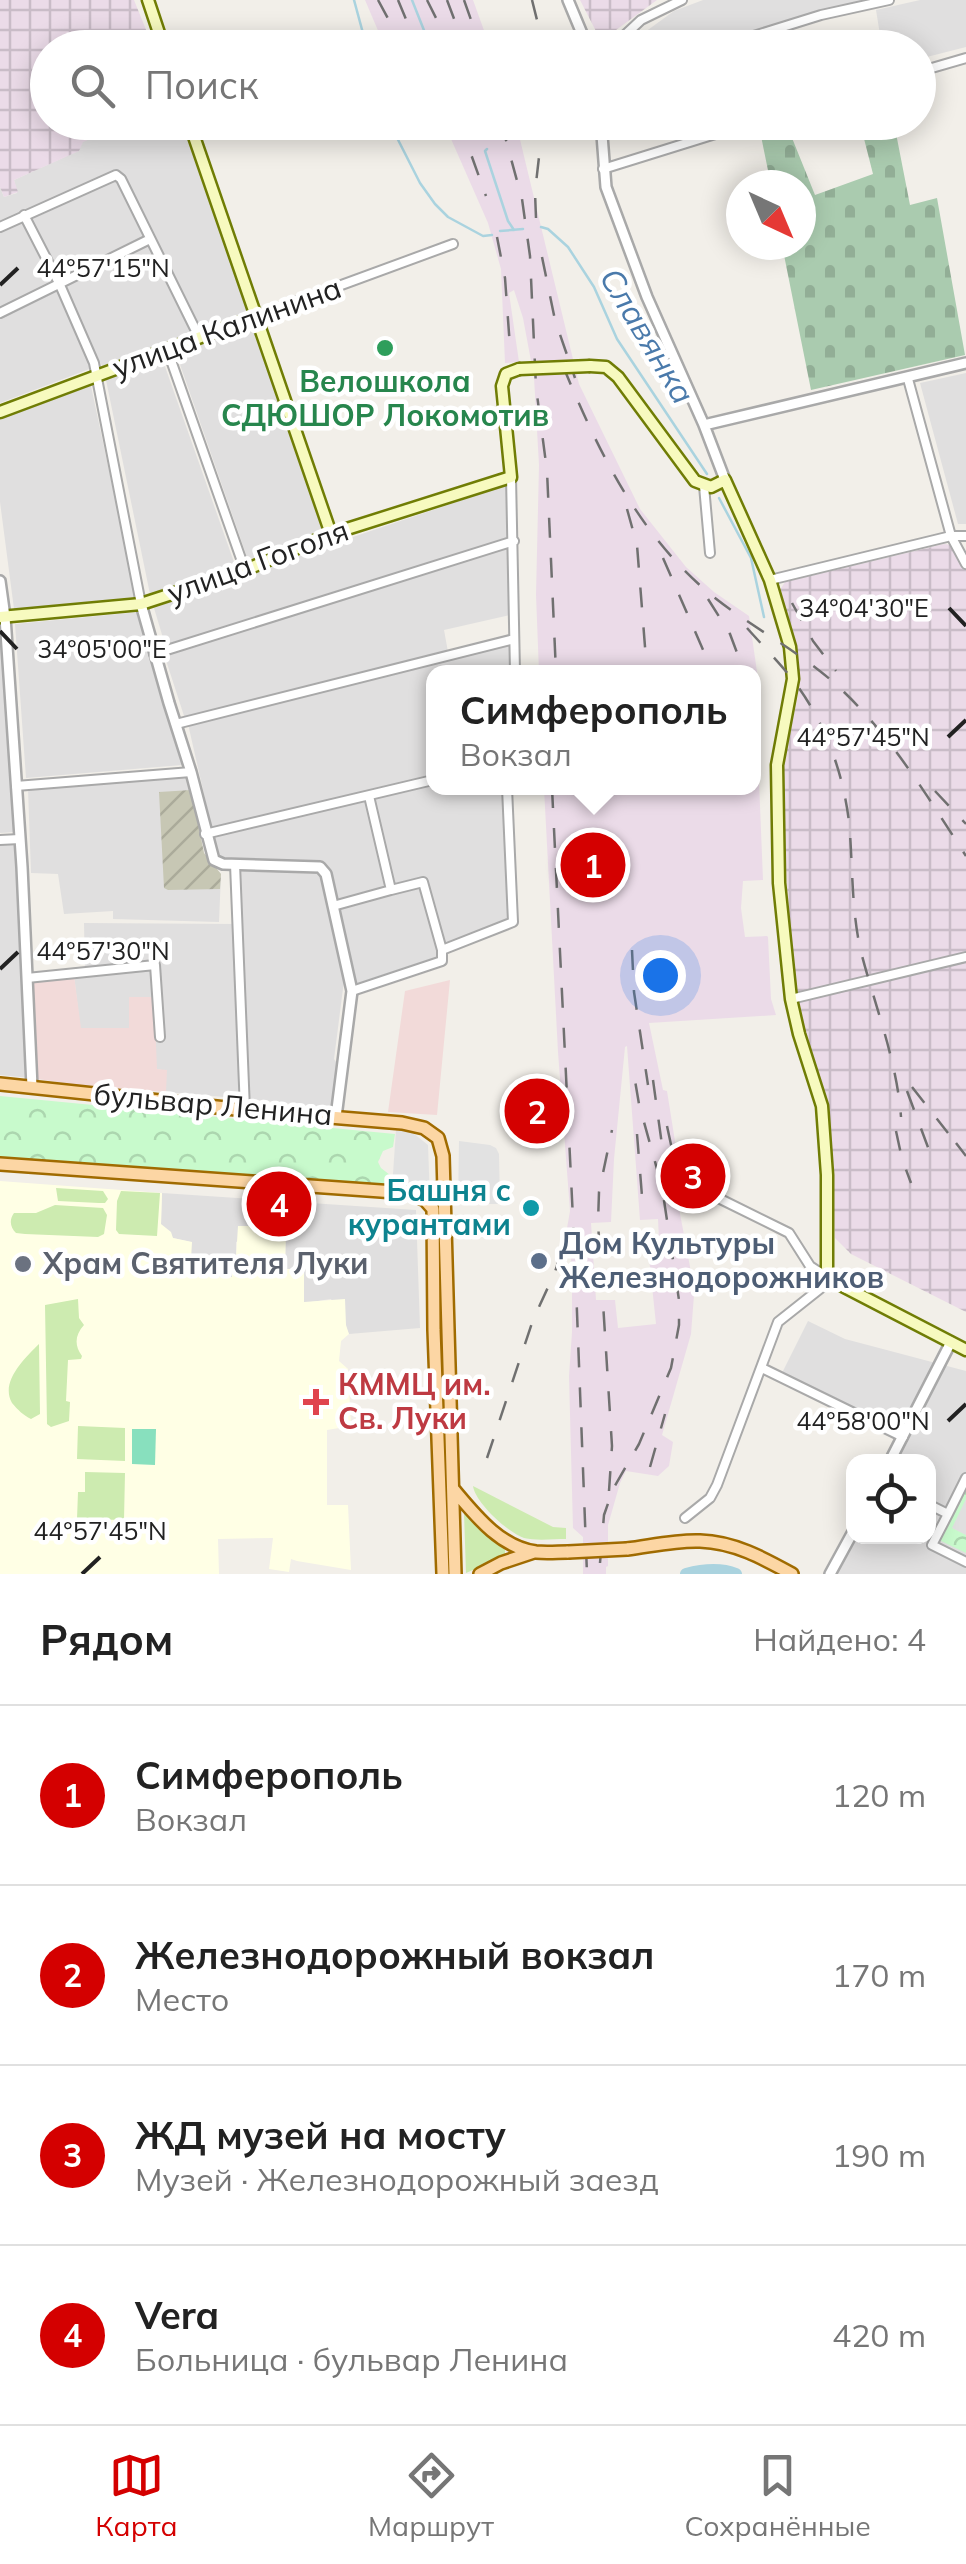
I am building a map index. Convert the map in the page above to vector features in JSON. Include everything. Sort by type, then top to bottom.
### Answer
[{"type":"main road","points":[[148,0],[158,30]]},
{"type":"main road","points":[[196,140],[331,534]]},
{"type":"main road","name":"улица Калинина","points":[[0,412],[257,316]]},
{"type":"main road","points":[[511,477],[502,386],[506,374],[519,369],[590,366],[606,367],[618,377],[694,481],[711,488],[725,480],[770,580],[790,648],[792,679],[777,766],[779,883],[791,999],[822,1106],[828,1192],[827,1270],[830,1280],[966,1350]]},
{"type":"main road","name":"улица Гоголя","points":[[2,617],[141,604],[245,570],[331,534],[511,477]]},
{"type":"main road","name":"бульвар Ленина","points":[[0,1084],[402,1123],[424,1128],[438,1138],[443,1156],[453,1490]]},
{"type":"main road","points":[[0,1164],[389,1192],[409,1194],[428,1202],[433,1210],[444,1574]]},
{"type":"main road","points":[[439,1471],[502,1538],[534,1552]]},
{"type":"main road","points":[[453,1490],[455,1574]]},
{"type":"main road","points":[[480,1574],[534,1552],[627,1549],[688,1542],[740,1548],[792,1574]]},
{"type":"street","points":[[568,0],[580,30]]},
{"type":"street","points":[[631,30],[641,20],[682,0]]},
{"type":"street","points":[[773,30],[889,0]]},
{"type":"street","points":[[936,67],[966,58]]},
{"type":"street","points":[[602,140],[606,187],[647,297],[725,480]]},
{"type":"street","points":[[603,169],[696,140]]},
{"type":"street","points":[[0,227],[116,175],[199,337]]},
{"type":"street","points":[[24,215],[94,364],[141,604],[214,860],[219,864],[320,866],[326,874],[352,991],[336,1117]]},
{"type":"street","points":[[0,313],[150,239]]},
{"type":"street","name":"улица Калинина","points":[[257,316],[454,244]]},
{"type":"street","points":[[167,349],[245,570]]},
{"type":"street","points":[[704,426],[966,363]]},
{"type":"street","points":[[908,378],[951,536],[966,564]]},
{"type":"street","points":[[511,477],[515,665]]},
{"type":"street","points":[[704,486],[710,552]]},
{"type":"street","points":[[770,580],[951,536],[966,536]]},
{"type":"street","points":[[154,654],[514,541]]},
{"type":"street","points":[[0,580],[20,838],[32,1087]]},
{"type":"street","points":[[176,724],[514,639]]},
{"type":"street","points":[[16,786],[191,772]]},
{"type":"street","points":[[205,834],[426,782]]},
{"type":"street","points":[[442,950],[513,922],[507,795]]},
{"type":"street","points":[[369,796],[391,890]]},
{"type":"street","points":[[0,840],[20,838]]},
{"type":"street","points":[[234,864],[245,1110]]},
{"type":"street","points":[[332,906],[423,882],[442,950],[442,961],[352,991]]},
{"type":"street","points":[[791,999],[966,957]]},
{"type":"street","points":[[28,978],[156,965],[160,1037]]},
{"type":"street","points":[[685,1518],[710,1498],[718,1485],[778,1322],[830,1280],[810,1266],[789,1233],[700,1189]]},
{"type":"street","points":[[894,1454],[951,1342]]},
{"type":"street","points":[[762,1368],[904,1437]]},
{"type":"street","points":[[966,1478],[932,1544],[966,1562]]},
{"type":"street","points":[[936,1508],[948,1514]]},
{"type":"street","points":[[830,1574],[846,1544]]},
{"type":"shaded area","points":[[0,0],[134,0],[146,30],[30,30],[30,140],[88,140],[79,151],[14,180],[18,192],[4,197],[0,187]]},
{"type":"shaded area","points":[[365,0],[473,0],[484,30],[378,30]]},
{"type":"shaded area","points":[[580,0],[657,0],[616,30],[595,30]]},
{"type":"shaded area","points":[[703,0],[871,0],[754,30],[648,30],[674,11]]},
{"type":"shaded area","points":[[920,0],[966,0],[966,47],[936,55],[936,30],[879,30],[876,10]]},
{"type":"shaded area","points":[[188,140],[254,313],[199,332],[117,174],[0,225],[0,187],[4,197],[17,193],[14,180],[78,151],[82,142]]},
{"type":"shaded area","points":[[451,140],[520,140],[579,384],[640,509],[686,567],[749,616],[756,665],[539,665],[539,465],[534,377],[514,290],[509,293],[519,362],[505,363],[501,269],[488,223]]},
{"type":"shaded area","points":[[117,177],[147,239],[62,281],[28,217]]},
{"type":"shaded area","points":[[23,220],[54,284],[0,309],[0,231]]},
{"type":"shaded area","points":[[150,244],[192,333],[102,366],[63,288]]},
{"type":"shaded area","points":[[57,289],[92,368],[0,403],[0,316]]},
{"type":"shaded area","points":[[254,326],[322,530],[248,560],[176,353]]},
{"type":"shaded area","points":[[162,358],[235,565],[150,594],[106,380]]},
{"type":"shaded area","points":[[966,373],[966,524],[958,524],[920,383]]},
{"type":"shaded area","points":[[91,386],[136,597],[14,609],[0,502],[0,419]]},
{"type":"shaded area","points":[[510,484],[513,537],[166,648],[154,608]]},
{"type":"shaded area","points":[[512,545],[510,615],[444,630],[448,652],[185,719],[164,654]]},
{"type":"shaded area","points":[[953,545],[966,569],[966,1312],[851,1254],[835,1238],[828,1117],[798,1011],[783,813],[783,763],[798,696],[799,664],[780,590],[785,582]]},
{"type":"shaded area","points":[[139,612],[174,724],[182,765],[26,778],[15,624]]},
{"type":"shaded area","points":[[0,625],[15,832],[0,833]]},
{"type":"shaded area","points":[[513,643],[513,665],[426,665],[426,779],[212,829],[188,724]]},
{"type":"shaded area","points":[[188,776],[204,853],[221,874],[219,922],[113,919],[113,911],[64,914],[58,874],[31,873],[28,789]]},
{"type":"shaded area","points":[[426,783],[426,795],[505,795],[512,920],[442,947],[425,879],[392,888],[370,797]]},
{"type":"shaded area","points":[[191,790],[204,853],[221,874],[220,889],[164,888],[159,792]]},
{"type":"shaded area","points":[[544,795],[760,795],[763,880],[743,881],[741,908],[745,937],[768,937],[771,999],[776,1015],[649,1023],[663,1090],[667,1091],[681,1179],[674,1182],[694,1295],[691,1334],[662,1435],[673,1442],[669,1466],[658,1476],[626,1471],[608,1525],[606,1574],[583,1574],[583,1537],[573,1528],[569,1376],[572,1277],[570,1236],[566,1234],[570,1211]],"holes":[[[627,1046],[640,1220],[658,1219],[662,1245],[648,1248],[656,1324],[618,1328],[615,1300],[596,1300],[591,1223],[611,1222]]]},
{"type":"shaded area","points":[[366,798],[388,889],[335,904],[326,869],[219,856],[213,834]]},
{"type":"shaded area","points":[[14,843],[31,1078],[0,1075],[0,844]]},
{"type":"shaded area","points":[[236,865],[323,871],[345,973],[334,1059],[340,1067],[334,1109],[250,1099]]},
{"type":"shaded area","points":[[421,884],[440,950],[438,959],[354,987],[334,908]]},
{"type":"shaded area","points":[[84,923],[237,924],[248,1099],[166,1092],[166,1071],[157,1069],[129,1028],[80,1028],[74,975],[85,974]]},
{"type":"shaded area","points":[[74,975],[81,1028],[129,1028],[129,997],[154,997],[157,1069],[167,1070],[166,1092],[31,1078],[25,979]]},
{"type":"shaded area","points":[[450,980],[437,1115],[388,1112],[405,991]]},
{"type":"shaded area","points":[[396,1130],[413,1133],[428,1145],[430,1200],[416,1190],[392,1188]]},
{"type":"shaded area","points":[[459,1141],[496,1148],[500,1204],[458,1204]]},
{"type":"shaded area","points":[[0,1181],[162,1193],[161,1224],[173,1238],[192,1242],[190,1277],[232,1277],[238,1226],[286,1226],[285,1269],[304,1269],[304,1302],[345,1299],[349,1334],[341,1341],[339,1361],[348,1369],[351,1426],[327,1430],[327,1505],[348,1505],[351,1570],[291,1559],[289,1572],[269,1569],[273,1538],[218,1539],[219,1574],[0,1574]]},
{"type":"shaded area","points":[[162,1193],[416,1210],[420,1328],[349,1334],[331,1299],[304,1303],[285,1270],[286,1226],[236,1242],[232,1277],[189,1277],[191,1242],[173,1238],[161,1225]]},
{"type":"shaded area","points":[[808,1321],[845,1339],[966,1371],[966,1574],[835,1574],[852,1544],[936,1544],[936,1454],[899,1454],[937,1378],[933,1371],[901,1431],[782,1373]]},
{"type":"green space","points":[[762,140],[793,140],[805,170],[768,170]]},
{"type":"green space","points":[[864,140],[897,140],[910,205],[937,198],[965,355],[811,390],[785,260],[816,260],[816,195],[873,174]]},
{"type":"green space","points":[[0,1096],[395,1134],[393,1147],[383,1151],[378,1162],[390,1175],[389,1188],[0,1159]]},
{"type":"green space","points":[[56,1188],[103,1191],[108,1199],[105,1203],[58,1201]]},
{"type":"green space","points":[[121,1191],[160,1193],[157,1236],[119,1234],[117,1201]]},
{"type":"green space","points":[[55,1205],[103,1208],[107,1215],[104,1234],[25,1234],[12,1228],[14,1213],[36,1213]]},
{"type":"green space","points":[[78,1299],[79,1318],[84,1325],[77,1336],[82,1356],[68,1360],[69,1421],[51,1427],[47,1424],[45,1305]]},
{"type":"green space","points":[[39,1344],[40,1414],[31,1419],[12,1403],[9,1387],[15,1371]]},
{"type":"green space","points":[[78,1426],[125,1428],[125,1461],[77,1459]]},
{"type":"green space","points":[[132,1429],[156,1429],[155,1465],[132,1464]]},
{"type":"green space","points":[[85,1472],[125,1473],[124,1520],[77,1519],[78,1492],[85,1492]]},
{"type":"green space","points":[[473,1486],[553,1527],[566,1528],[566,1539],[517,1535],[486,1508]]},
{"type":"green space","points":[[966,1486],[966,1499],[952,1528],[966,1535],[966,1553],[939,1540]]},
{"type":"green space","points":[[464,1513],[505,1550],[505,1556],[466,1573]]},
{"type":"waterway","name":"Славянка","points":[[354,0],[362,30]]},
{"type":"waterway","points":[[412,0],[424,30]]},
{"type":"waterway","name":"Славянка","points":[[398,140],[435,204],[448,217],[483,236],[492,235]]},
{"type":"waterway","points":[[487,149],[514,230]]},
{"type":"waterway","name":"Славянка","points":[[541,227],[568,247],[594,287],[617,339],[707,474]]},
{"type":"waterway","name":"Славянка","points":[[500,231],[523,229]]},
{"type":"waterway","name":"Славянка","points":[[719,498],[751,558],[764,617]]},
{"type":"waterway","points":[[686,1574],[711,1570],[736,1574]]},
{"type":"railway","points":[[378,0],[394,30]]},
{"type":"railway","points":[[398,0],[410,30]]},
{"type":"railway","points":[[427,0],[442,30]]},
{"type":"railway","points":[[447,0],[458,30]]},
{"type":"railway","points":[[464,0],[475,30]]},
{"type":"railway","points":[[532,0],[540,30]]},
{"type":"railway","points":[[462,140],[486,196]]},
{"type":"railway","points":[[506,140],[522,199],[530,256],[536,387],[547,471],[556,665]]},
{"type":"railway","points":[[536,218],[541,140]]},
{"type":"railway","points":[[497,237],[505,278],[510,347]]},
{"type":"railway","points":[[542,257],[555,320],[575,378]]},
{"type":"railway","points":[[563,366],[607,462],[665,549],[715,598],[813,666],[862,710],[924,791],[966,856]]},
{"type":"railway","points":[[627,509],[637,545],[646,665]]},
{"type":"railway","points":[[663,558],[710,665]]},
{"type":"railway","points":[[708,599],[730,634],[739,658]]},
{"type":"railway","points":[[792,603],[813,641],[836,671]]},
{"type":"railway","points":[[747,628],[804,695],[837,765],[849,822],[858,936],[890,1054],[901,1117]]},
{"type":"railway","points":[[935,791],[966,824]]},
{"type":"railway","points":[[552,795],[587,1574]]},
{"type":"railway","points":[[632,950],[648,1085]]},
{"type":"railway","points":[[600,1563],[604,1515],[671,1368],[679,1325],[679,1300],[662,1187],[633,1069]]},
{"type":"railway","points":[[653,1080],[662,1145]]},
{"type":"railway","points":[[912,1087],[948,1133]]},
{"type":"railway","points":[[907,1091],[932,1158]]},
{"type":"railway","points":[[667,1126],[679,1182]]},
{"type":"railway","points":[[609,1491],[612,1446],[598,1223],[599,1192],[612,1130]]},
{"type":"railway","points":[[896,1131],[911,1183]]},
{"type":"railway","points":[[637,1134],[642,1196]]},
{"type":"railway","points":[[956,1143],[966,1156]]},
{"type":"railway","points":[[487,1458],[568,1230]]},
{"type":"railway","points":[[650,1467],[665,1414]]},
{"type":"place","name":"Велошкола СДЮШОР Локомотив","points":[[385,348]]},
{"type":"place","name":"Симферополь","points":[[593,865]]},
{"type":"place","name":"Железнодорожный вокзал","points":[[537,1111]]},
{"type":"place","name":"ЖД музей на мосту","points":[[693,1176]]},
{"type":"place","name":"Vera","points":[[279,1204]]},
{"type":"place","name":"Башня с курантами","points":[[531,1208]]},
{"type":"place","name":"Дом Культуры Железнодорожников","points":[[539,1261]]},
{"type":"place","name":"Храм Святителя Луки","points":[[23,1264]]},
{"type":"place","name":"КММЦ им. Св. Луки","points":[[316,1402]]}]
